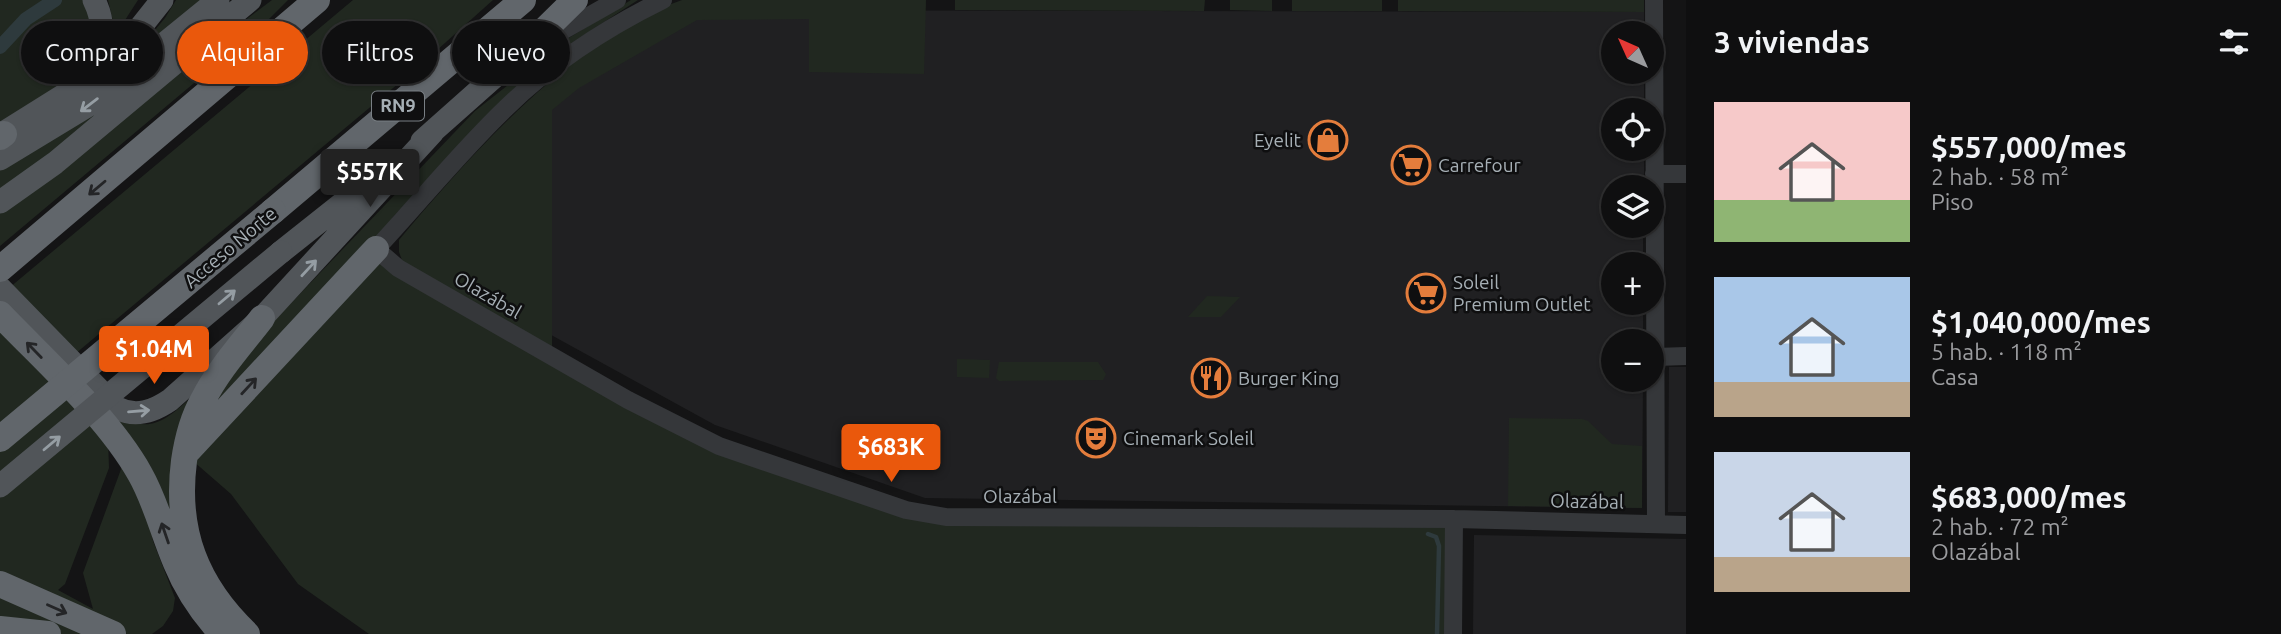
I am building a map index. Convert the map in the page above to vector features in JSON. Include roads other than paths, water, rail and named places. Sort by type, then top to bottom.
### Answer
[{"type":"highway","points":[[0,269],[317,0]]},
{"type":"highway","name":"Acceso Norte","points":[[0,439],[523,0]]},
{"type":"highway","points":[[552,21],[575,0]]},
{"type":"highway","points":[[186,454],[376,249]]},
{"type":"highway","points":[[0,314],[121,444],[153,499],[174,560],[189,592],[222,634]]},
{"type":"highway","points":[[247,634],[219,603],[192,556],[182,511],[182,481],[194,420],[202,400],[262,318]]},
{"type":"highway","points":[[0,584],[113,634]]},
{"type":"highway","points":[[0,629],[48,634]]},
{"type":"main road","points":[[64,97],[93,64],[100,46],[103,31],[94,0]]},
{"type":"main road","points":[[134,21],[144,0]]},
{"type":"main road","points":[[147,21],[162,0]]},
{"type":"main road","points":[[1,141],[89,105],[218,0]]},
{"type":"main road","points":[[0,202],[55,163],[250,0]]},
{"type":"main road","points":[[1,141],[81,84]]},
{"type":"main road","points":[[0,486],[281,252],[433,132],[487,84]]},
{"type":"main road","points":[[0,288],[113,404],[122,411],[134,413],[153,409],[170,400],[262,318],[433,132]]},
{"type":"street","points":[[570,26],[617,0]]},
{"type":"street","points":[[376,249],[506,108],[570,54],[663,0]]},
{"type":"street","points":[[1654,0],[1656,329]]},
{"type":"street","points":[[1654,174],[1686,174]]},
{"type":"street","name":"Olazábal","points":[[376,249],[398,268],[616,393],[719,446],[906,510],[946,517],[1454,519],[1686,524]]},
{"type":"street","points":[[1664,357],[1686,356]]},
{"type":"street","points":[[1656,392],[1656,524]]},
{"type":"street","points":[[1453,634],[1454,519]]},
{"type":"waterway","points":[[0,47],[26,19],[55,0]]},
{"type":"waterway","points":[[1428,534],[1436,537],[1439,546],[1437,634]]},
{"type":"place","name":"Eyelit","points":[[1328,140]]},
{"type":"place","name":"Carrefour","points":[[1411,165]]},
{"type":"place","name":"Soleil Premium Outlet","points":[[1426,293]]},
{"type":"place","name":"Burger King","points":[[1211,378]]},
{"type":"place","name":"Cinemark Soleil","points":[[1096,438]]}]
